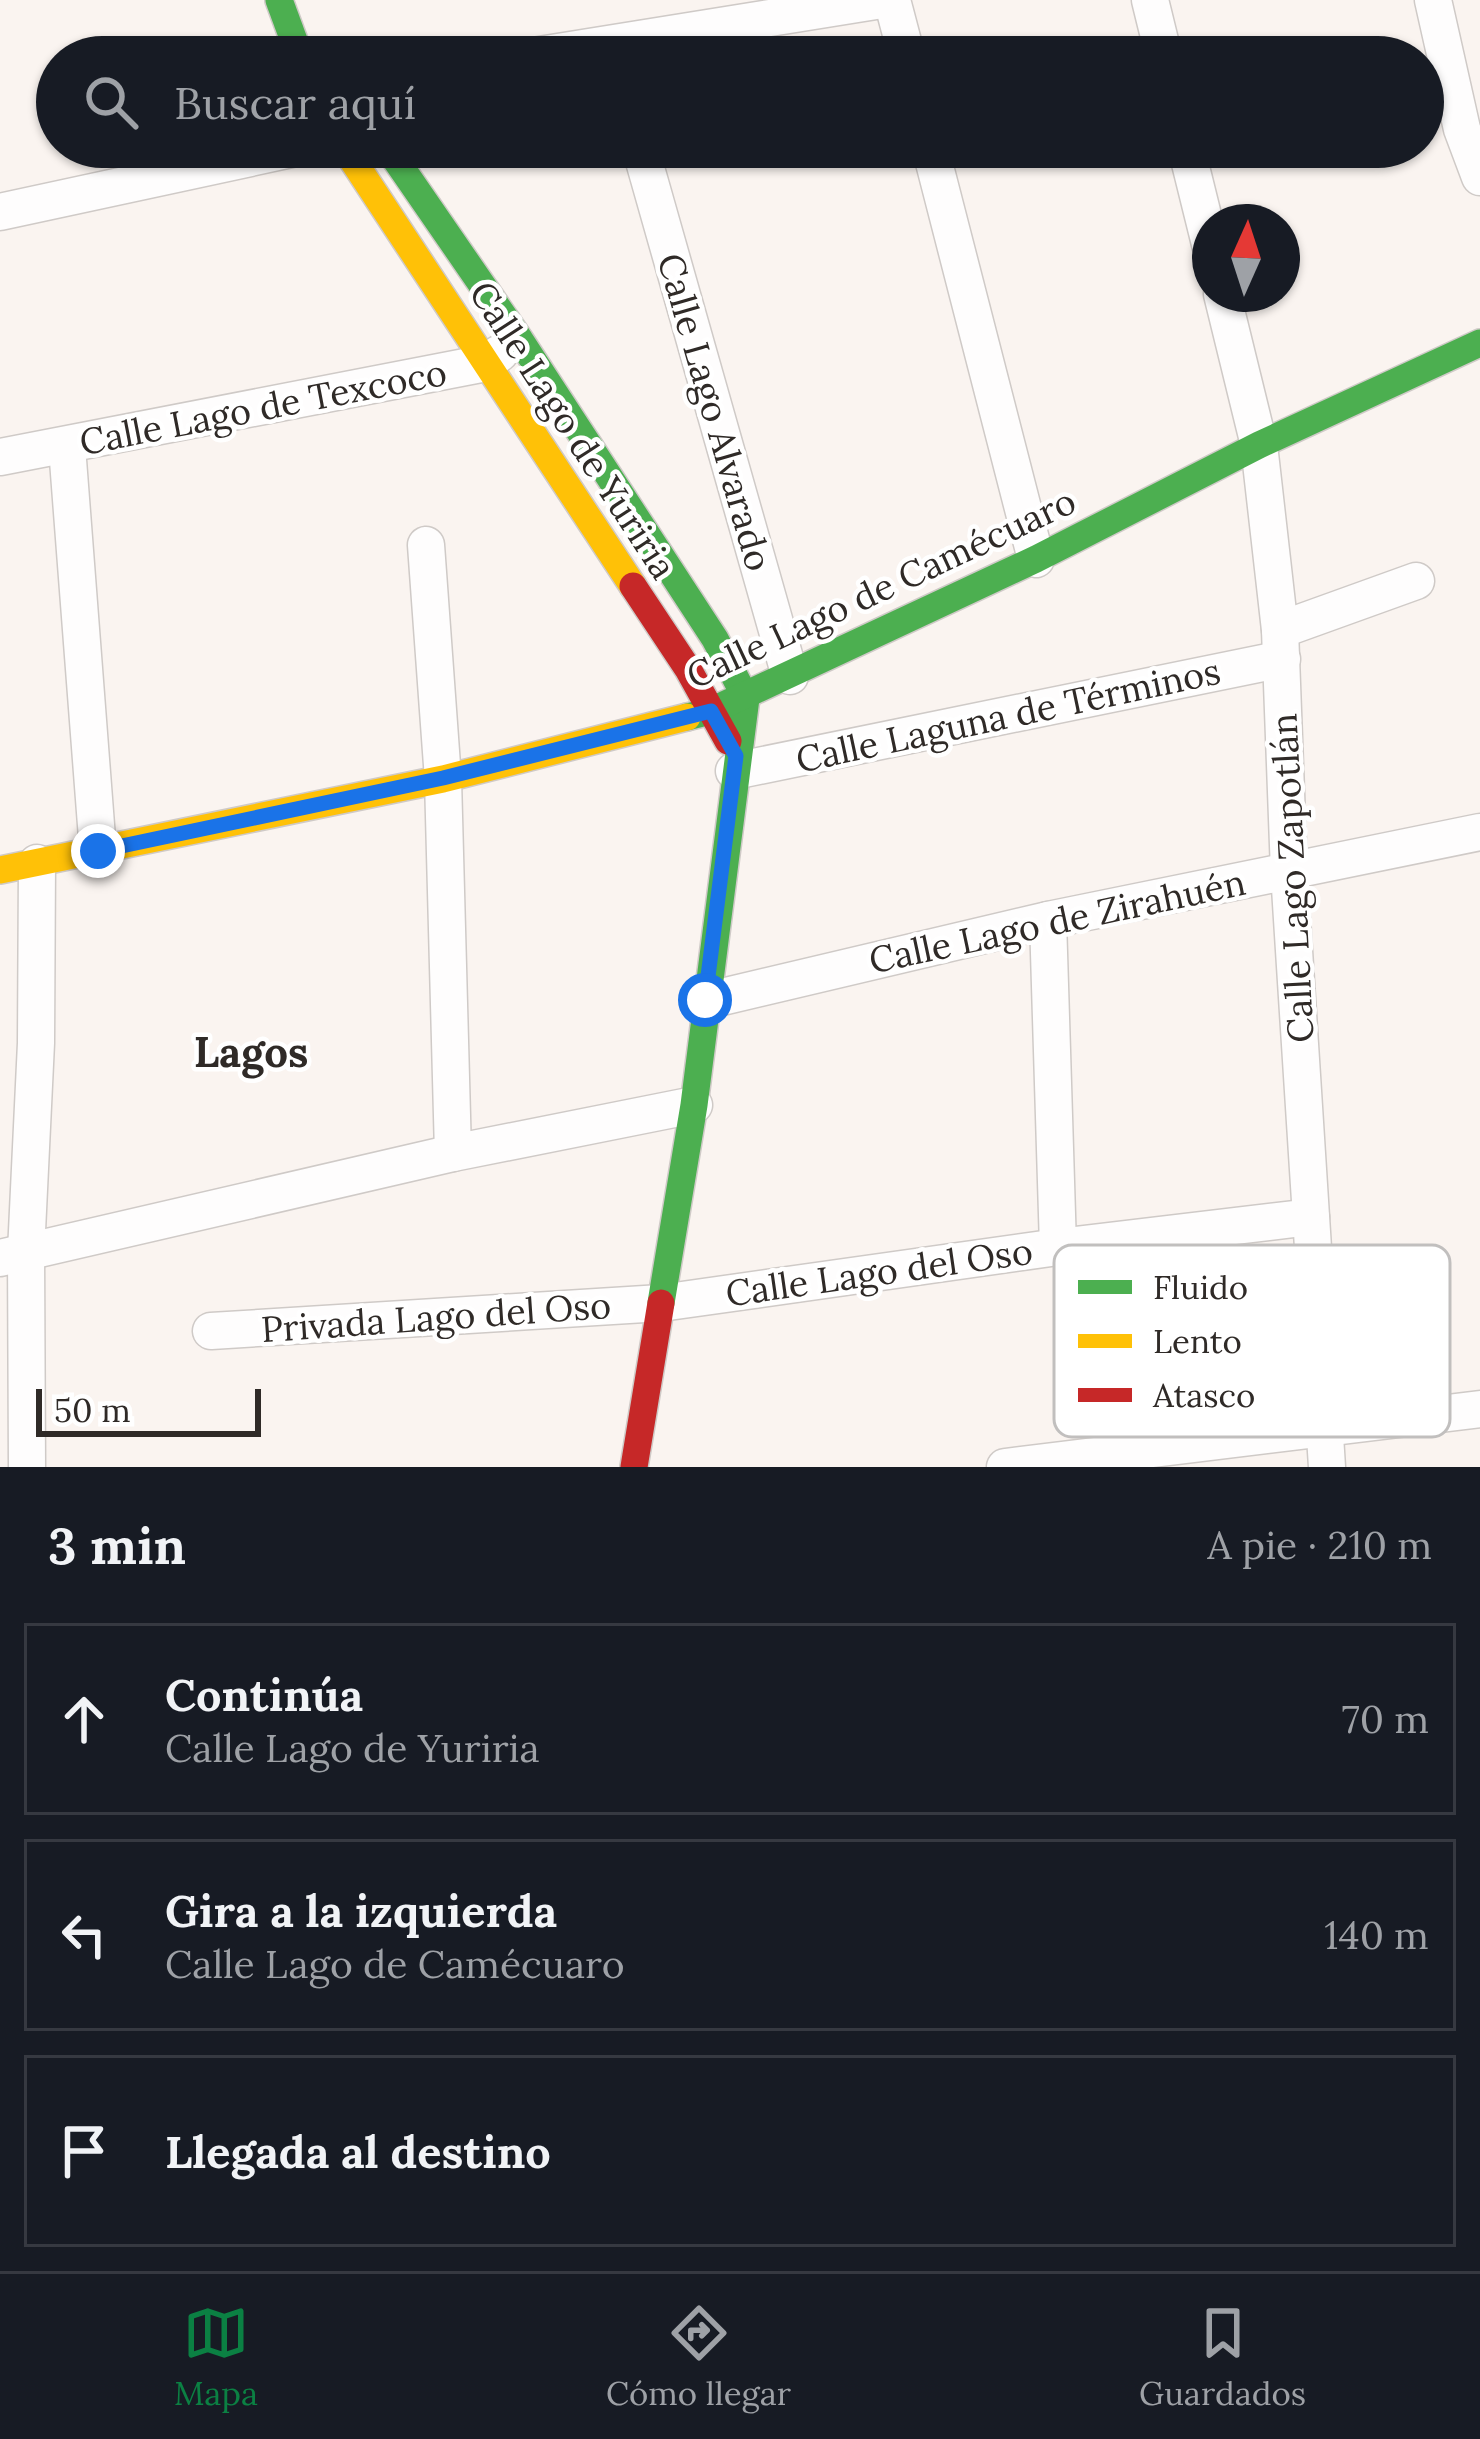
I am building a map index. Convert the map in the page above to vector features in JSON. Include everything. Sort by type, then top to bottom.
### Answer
[{"type":"street","points":[[279,0],[292,36]]},
{"type":"street","points":[[684,36],[882,0]]},
{"type":"street","points":[[892,0],[901,36]]},
{"type":"street","points":[[1150,0],[1159,36]]},
{"type":"street","points":[[1433,0],[1441,36]]},
{"type":"street","points":[[1444,49],[1462,129],[1480,177]]},
{"type":"street","points":[[0,212],[204,168]]},
{"type":"street","name":"Calle Lago de Yuriria","points":[[358,168],[688,669],[735,763]]},
{"type":"street","name":"Calle Lago de Yuriria","points":[[401,168],[716,639],[746,698]]},
{"type":"street","name":"Calle Lago Alvarado","points":[[646,168],[790,676]]},
{"type":"street","points":[[935,168],[1036,559]]},
{"type":"street","points":[[1191,168],[1200,204]]},
{"type":"street","name":"Calle Lago Zapotlán","points":[[1226,312],[1259,445],[1281,644],[1288,872],[1313,1245]]},
{"type":"street","name":"Calle Lago de Texcoco","points":[[0,457],[487,363],[520,340]]},
{"type":"street","name":"Calle Lago de Camécuaro","points":[[0,870],[443,778],[711,711],[1480,343]]},
{"type":"street","points":[[67,447],[98,851]]},
{"type":"street","points":[[426,545],[443,778],[452,1153]]},
{"type":"street","name":"Calle Laguna de Términos","points":[[735,763],[1281,644],[1416,580]]},
{"type":"street","points":[[634,1467],[694,1105],[746,698]]},
{"type":"street","name":"Calle Lago de Zirahuén","points":[[705,1000],[1048,920],[1480,832]]},
{"type":"street","points":[[27,1467],[13,1255],[37,1042],[38,863]]},
{"type":"street","points":[[1048,920],[1058,1245]]},
{"type":"street","points":[[0,1050],[37,1042]]},
{"type":"street","points":[[13,1255],[452,1153],[694,1105]]},
{"type":"street","name":"Calle Lago del Oso","points":[[1067,1245],[1311,1217]]},
{"type":"street","name":"Calle Lago del Oso","points":[[661,1303],[1054,1247]]},
{"type":"street","name":"Privada Lago del Oso","points":[[211,1331],[661,1303]]},
{"type":"street","points":[[1450,1413],[1480,1409]]},
{"type":"street","points":[[1005,1467],[1251,1437]]},
{"type":"street","name":"Calle Lago Zapotlán","points":[[1326,1437],[1328,1467]]},
{"type":"traffic: fast","points":[[279,0],[292,36]]},
{"type":"traffic: fast","points":[[401,168],[715,639],[746,698],[694,1105],[661,1303]]},
{"type":"traffic: fast","points":[[687,717],[711,711],[1036,559],[1259,445],[1480,343]]},
{"type":"traffic: slow","points":[[358,168],[633,586]]},
{"type":"traffic: slow","points":[[0,870],[443,779],[687,717]]},
{"type":"traffic: jam","points":[[633,586],[728,741]]},
{"type":"traffic: jam","points":[[634,1467],[661,1303]]},
{"type":"district","name":"Lagos","points":[[251,1052]]},
{"type":"route","points":[[98,851],[443,778],[711,711],[736,756],[705,1000]]}]
